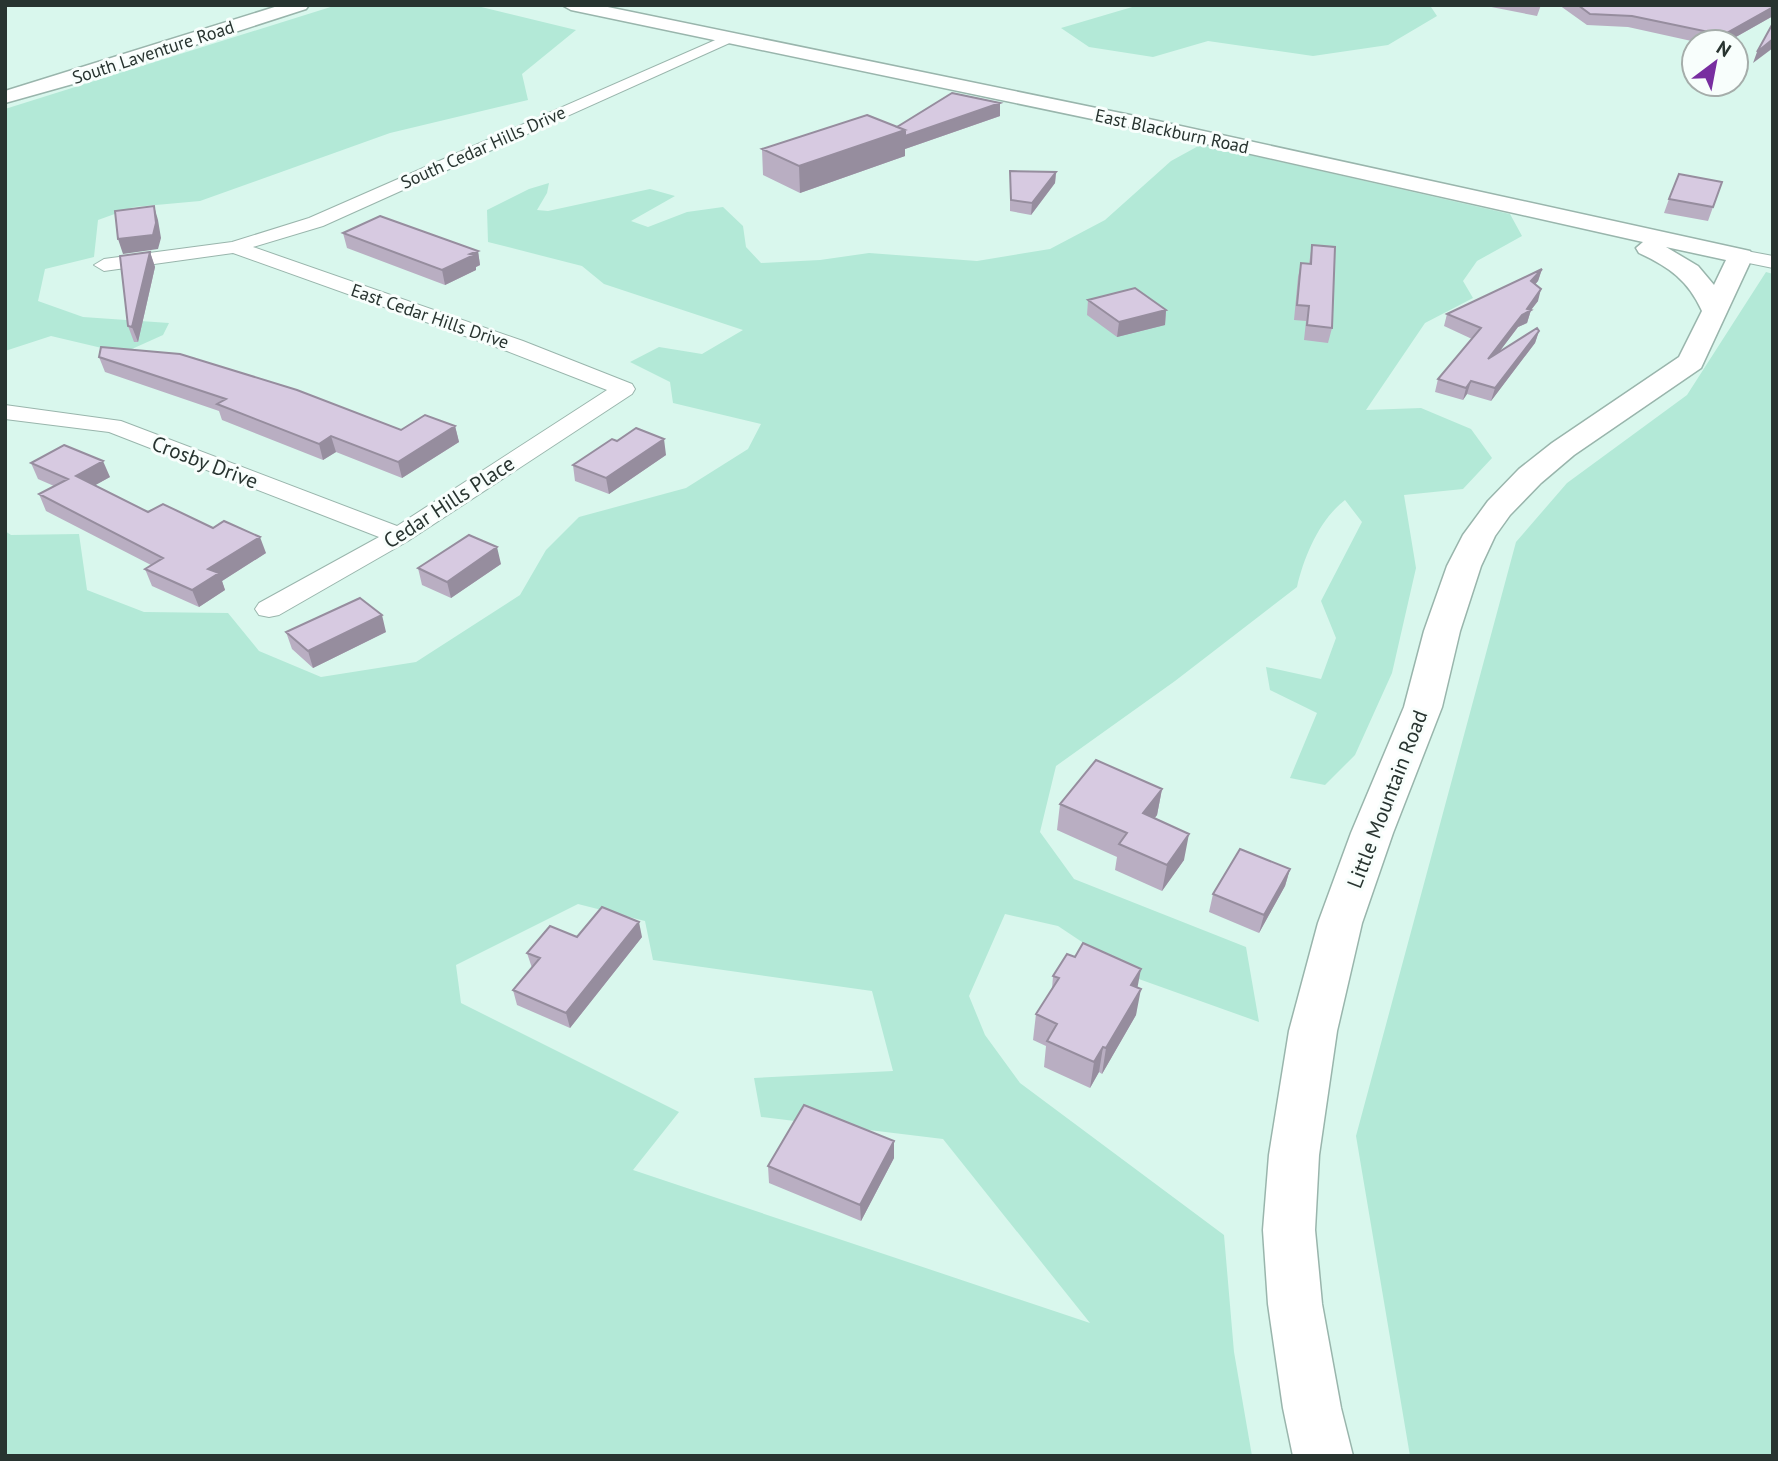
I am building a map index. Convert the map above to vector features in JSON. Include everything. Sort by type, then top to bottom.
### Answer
[{"type":"street","name":"South Laventure Road","points":[[5,97],[300,5]]},
{"type":"street","name":"East Blackburn Road","points":[[571,5],[599,8],[729,38],[1135,122],[1773,262]]},
{"type":"street","name":"South Cedar Hills Drive","points":[[104,265],[234,247],[316,222],[729,38]]},
{"type":"street","points":[[1556,215],[1628,238],[1668,256],[1696,274],[1714,311]]},
{"type":"street","name":"East Cedar Hills Drive","points":[[234,247],[515,346],[624,389]]},
{"type":"street","name":"Little Mountain Road","points":[[1323,1456],[1312,1408],[1295,1304],[1289,1230],[1294,1156],[1313,1031],[1340,923],[1371,833],[1423,707],[1442,631],[1464,566],[1479,536],[1499,508],[1555,456],[1690,362],[1741,256]]},
{"type":"street","name":"Cedar Hills Place","points":[[269,609],[399,536],[624,389]]},
{"type":"street","name":"Crosby Drive","points":[[5,412],[113,426],[399,536]]},
{"type":"green space","points":[[337,5],[473,5],[576,30],[522,74],[528,100],[390,133],[200,201],[134,207],[98,220],[94,257],[45,269],[38,301],[83,317],[169,323],[163,335],[123,353],[51,336],[5,351],[5,109]]},
{"type":"green space","points":[[1139,5],[1425,5],[1431,7],[1437,16],[1388,45],[1313,56],[1208,41],[1153,57],[1089,47],[1061,28]]},
{"type":"green space","points":[[1202,144],[1510,214],[1522,236],[1477,261],[1463,281],[1473,298],[1425,323],[1366,410],[1421,408],[1471,429],[1492,458],[1463,489],[1404,495],[1416,568],[1392,673],[1355,755],[1325,785],[1290,778],[1317,713],[1270,690],[1266,667],[1321,679],[1336,638],[1321,601],[1362,522],[1345,500],[1328,517],[1314,539],[1297,587],[1175,681],[1056,766],[1040,832],[1074,879],[1246,947],[1259,1022],[1136,978],[1058,926],[1005,914],[969,996],[985,1035],[1020,1083],[1224,1235],[1234,1352],[1252,1456],[5,1456],[5,531],[11,535],[79,534],[87,590],[144,612],[228,613],[259,651],[321,677],[416,662],[520,595],[546,550],[579,517],[686,488],[748,449],[761,424],[673,403],[670,382],[630,362],[659,347],[702,354],[743,330],[604,284],[582,266],[488,242],[487,210],[529,189],[549,183],[547,193],[537,210],[548,211],[650,189],[675,196],[631,221],[648,227],[687,212],[723,207],[743,226],[746,247],[761,263],[820,260],[869,253],[977,261],[1050,249],[1105,220],[1171,161]],"holes":[[[578,904],[645,921],[653,960],[872,991],[893,1071],[754,1078],[761,1117],[943,1139],[1090,1323],[633,1170],[679,1112],[461,1003],[456,965]]]},
{"type":"green space","points":[[1766,272],[1773,274],[1773,1456],[1410,1456],[1356,1136],[1516,542],[1567,483],[1687,395]]},
{"type":"building","points":[[1578,5],[1773,5],[1736,28],[1689,28],[1632,16],[1590,14]]},
{"type":"building","points":[[1773,23],[1773,39],[1757,52]]},
{"type":"building","points":[[952,93],[1000,103],[905,136],[905,130],[897,127]]},
{"type":"building","points":[[867,115],[905,130],[799,166],[762,149]]},
{"type":"building","points":[[1010,171],[1056,172],[1032,203],[1011,200]]},
{"type":"building","points":[[1679,174],[1722,182],[1713,207],[1669,199]]},
{"type":"building","points":[[154,206],[156,223],[153,235],[118,239],[115,211]]},
{"type":"building","points":[[380,216],[478,251],[442,270],[343,233]]},
{"type":"building","points":[[1312,245],[1335,247],[1332,328],[1307,325],[1309,306],[1297,305],[1301,263],[1311,264]]},
{"type":"building","points":[[150,252],[132,327],[128,326],[120,256]]},
{"type":"building","points":[[1542,269],[1531,281],[1541,289],[1527,309],[1531,310],[1522,315],[1488,359],[1537,328],[1539,331],[1495,388],[1471,381],[1466,388],[1438,379],[1481,328],[1447,314]]},
{"type":"building","points":[[1135,288],[1166,310],[1119,322],[1088,300]]},
{"type":"building","points":[[101,347],[180,354],[297,390],[401,430],[425,415],[455,426],[398,462],[331,436],[319,444],[217,404],[226,399],[99,357]]},
{"type":"building","points":[[636,428],[664,439],[606,478],[573,465],[612,439],[617,441]]},
{"type":"building","points":[[64,445],[103,461],[76,476],[148,512],[163,504],[213,528],[224,521],[260,537],[208,569],[219,573],[192,590],[145,569],[163,558],[39,494],[68,479],[31,463]]},
{"type":"building","points":[[469,535],[497,547],[447,582],[418,568]]},
{"type":"building","points":[[360,598],[382,615],[308,651],[286,632]]},
{"type":"building","points":[[1096,760],[1162,789],[1143,813],[1189,834],[1167,865],[1119,844],[1127,833],[1060,804]]},
{"type":"building","points":[[1240,849],[1290,869],[1264,915],[1213,894]]},
{"type":"building","points":[[602,907],[639,922],[566,1013],[513,990],[540,958],[527,953],[550,926],[577,937]]},
{"type":"building","points":[[1083,943],[1141,969],[1131,985],[1141,989],[1106,1048],[1103,1047],[1094,1062],[1047,1041],[1057,1024],[1036,1014],[1059,978],[1053,976],[1067,954],[1075,957]]},
{"type":"building","points":[[804,1105],[894,1141],[860,1205],[768,1166]]}]
